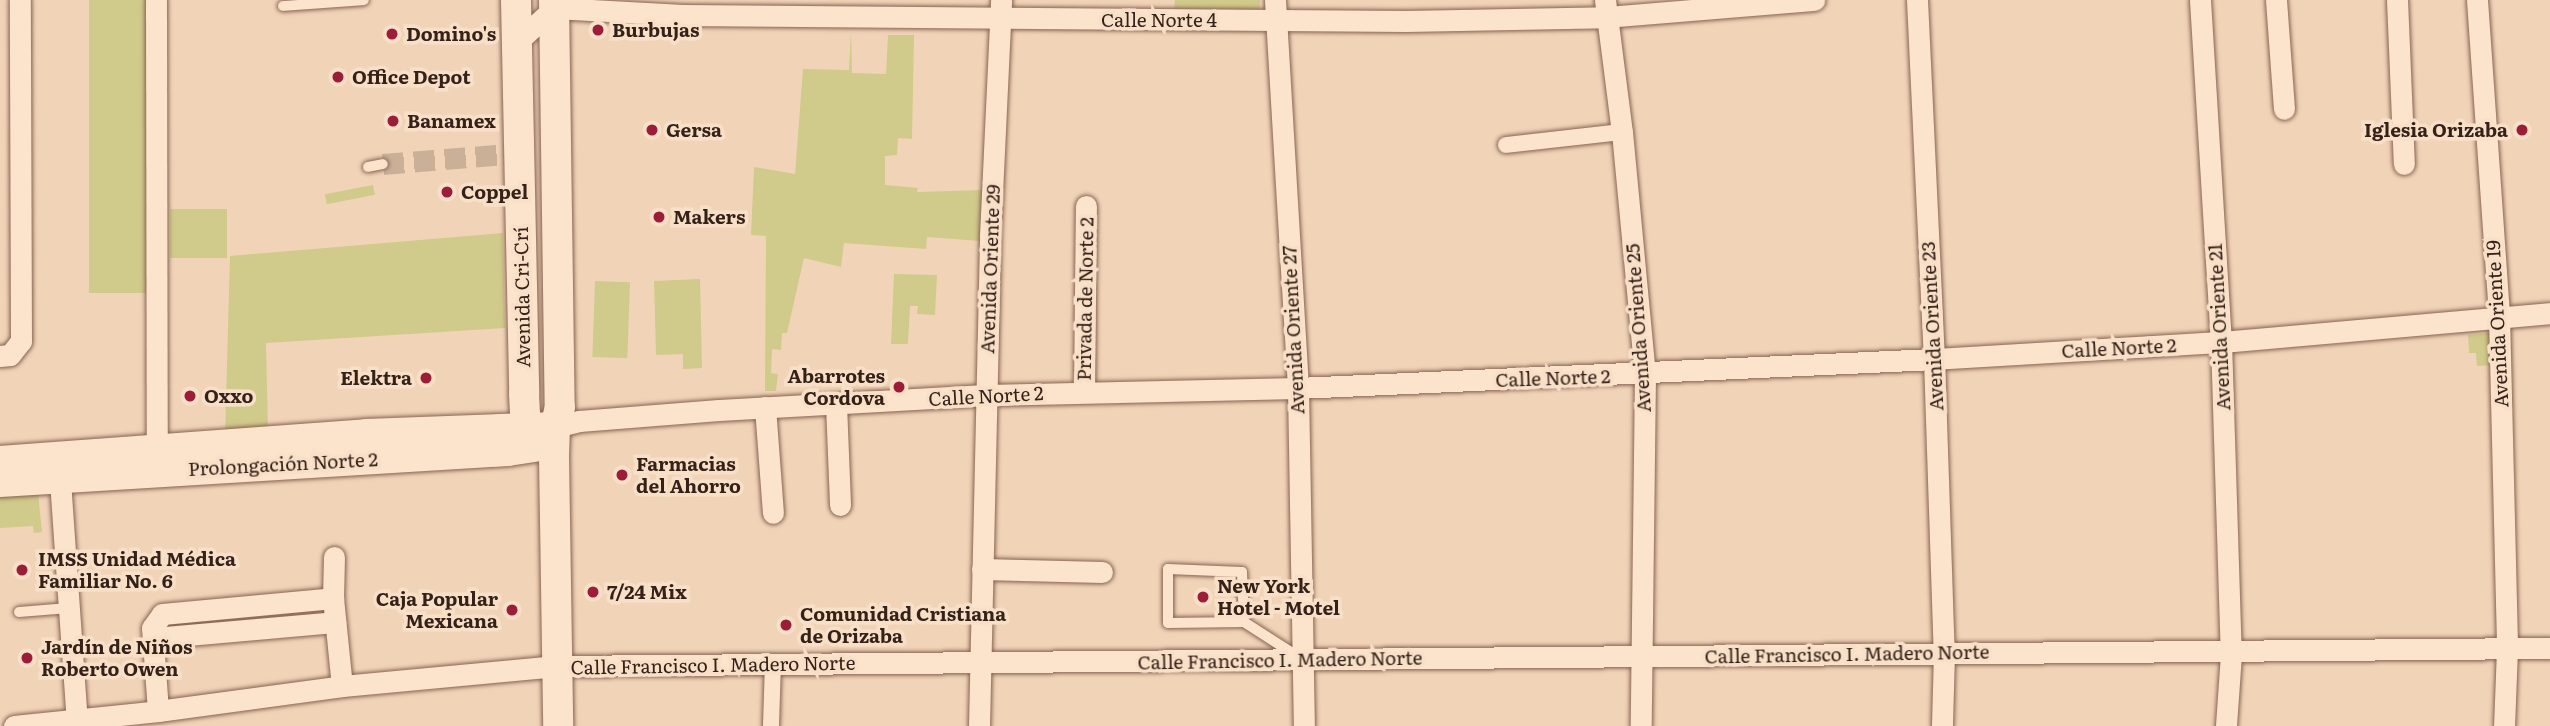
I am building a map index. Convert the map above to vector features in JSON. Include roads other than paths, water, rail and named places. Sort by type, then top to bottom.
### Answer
[{"type":"main road","name":"Avenida Cri-Crí","points":[[516,0],[513,153],[544,439],[558,726]]},
{"type":"main road","name":"Avenida Cri-Crí","points":[[544,439],[560,407],[554,4]]},
{"type":"main road","name":"Prolongación Norte 2","points":[[0,461],[59,467],[157,460],[508,451],[544,439]]},
{"type":"main road","name":"Prolongación Norte 2","points":[[0,482],[59,467]]},
{"type":"street","points":[[0,356],[10,355],[21,341],[20,0]]},
{"type":"street","points":[[156,0],[157,460]]},
{"type":"street","name":"Calle Norte 4","points":[[554,4],[683,15],[1002,10],[1605,8],[1814,0]]},
{"type":"street","name":"Avenida Oriente 23","points":[[1917,0],[1934,359],[1944,653],[1942,726]]},
{"type":"street","name":"Avenida Oriente 21","points":[[2200,0],[2221,342],[2231,654],[2225,726]]},
{"type":"street","points":[[2276,0],[2284,109]]},
{"type":"street","points":[[2397,0],[2404,164]]},
{"type":"street","name":"Avenida Oriente 19","points":[[2477,0],[2498,316],[2507,649],[2504,726]]},
{"type":"street","points":[[517,42],[554,4]]},
{"type":"street","name":"Avenida Oriente 25","points":[[1605,8],[1622,132],[1646,374],[1641,726]]},
{"type":"street","name":"Avenida Oriente 29","points":[[979,726],[990,236],[1002,10]]},
{"type":"street","name":"Avenida Oriente 27","points":[[1275,11],[1298,388],[1304,726]]},
{"type":"street","points":[[1506,145],[1622,132]]},
{"type":"street","name":"Privada de Norte 2","points":[[1084,392],[1086,206]]},
{"type":"street","name":"Calle Norte 2","points":[[544,439],[579,421],[765,407],[986,395],[1298,388],[1646,374],[1934,359],[2221,342],[2550,313]]},
{"type":"street","points":[[836,404],[840,505]]},
{"type":"street","points":[[765,407],[774,513]]},
{"type":"street","points":[[59,467],[77,723]]},
{"type":"street","points":[[334,557],[333,598],[342,686]]},
{"type":"street","points":[[982,569],[1102,572]]},
{"type":"street","points":[[158,711],[153,638],[154,622],[162,614],[333,598]]},
{"type":"street","points":[[153,638],[335,622]]},
{"type":"street","name":"Calle Francisco I. Madero Norte","points":[[14,726],[77,723],[342,686],[557,666],[1944,653],[2231,654],[2550,648]]},
{"type":"street","points":[[771,726],[773,662]]},
{"type":"lane","points":[[284,6],[365,0]]},
{"type":"lane","points":[[368,167],[383,164]]},
{"type":"lane","points":[[1244,622],[1242,572],[1168,569],[1168,623],[1244,622],[1302,660]]},
{"type":"lane","points":[[19,612],[69,608]]},
{"type":"tunnel","points":[[383,164],[506,154]]},
{"type":"place","name":"Burbujas","points":[[598,30]]},
{"type":"place","name":"Domino's","points":[[392,34]]},
{"type":"place","name":"Office Depot","points":[[338,77]]},
{"type":"place","name":"Banamex","points":[[393,121]]},
{"type":"place","name":"Gersa","points":[[652,130]]},
{"type":"place","name":"Iglesia Orizaba","points":[[2522,130]]},
{"type":"place","name":"Coppel","points":[[447,192]]},
{"type":"place","name":"Makers","points":[[659,217]]},
{"type":"place","name":"Elektra","points":[[426,378]]},
{"type":"place","name":"Abarrotes Cordova","points":[[899,387]]},
{"type":"place","name":"Oxxo","points":[[190,396]]},
{"type":"place","name":"Farmacias del Ahorro","points":[[622,475]]},
{"type":"place","name":"IMSS Unidad Médica Familiar No. 6","points":[[22,570]]},
{"type":"place","name":"7/24 Mix","points":[[593,592]]},
{"type":"place","name":"New York Hotel - Motel","points":[[1203,597]]},
{"type":"place","name":"Caja Popular Mexicana","points":[[512,610]]},
{"type":"place","name":"Comunidad Cristiana de Orizaba","points":[[786,625]]},
{"type":"place","name":"Jardín de Niños Roberto Owen","points":[[27,658]]}]
